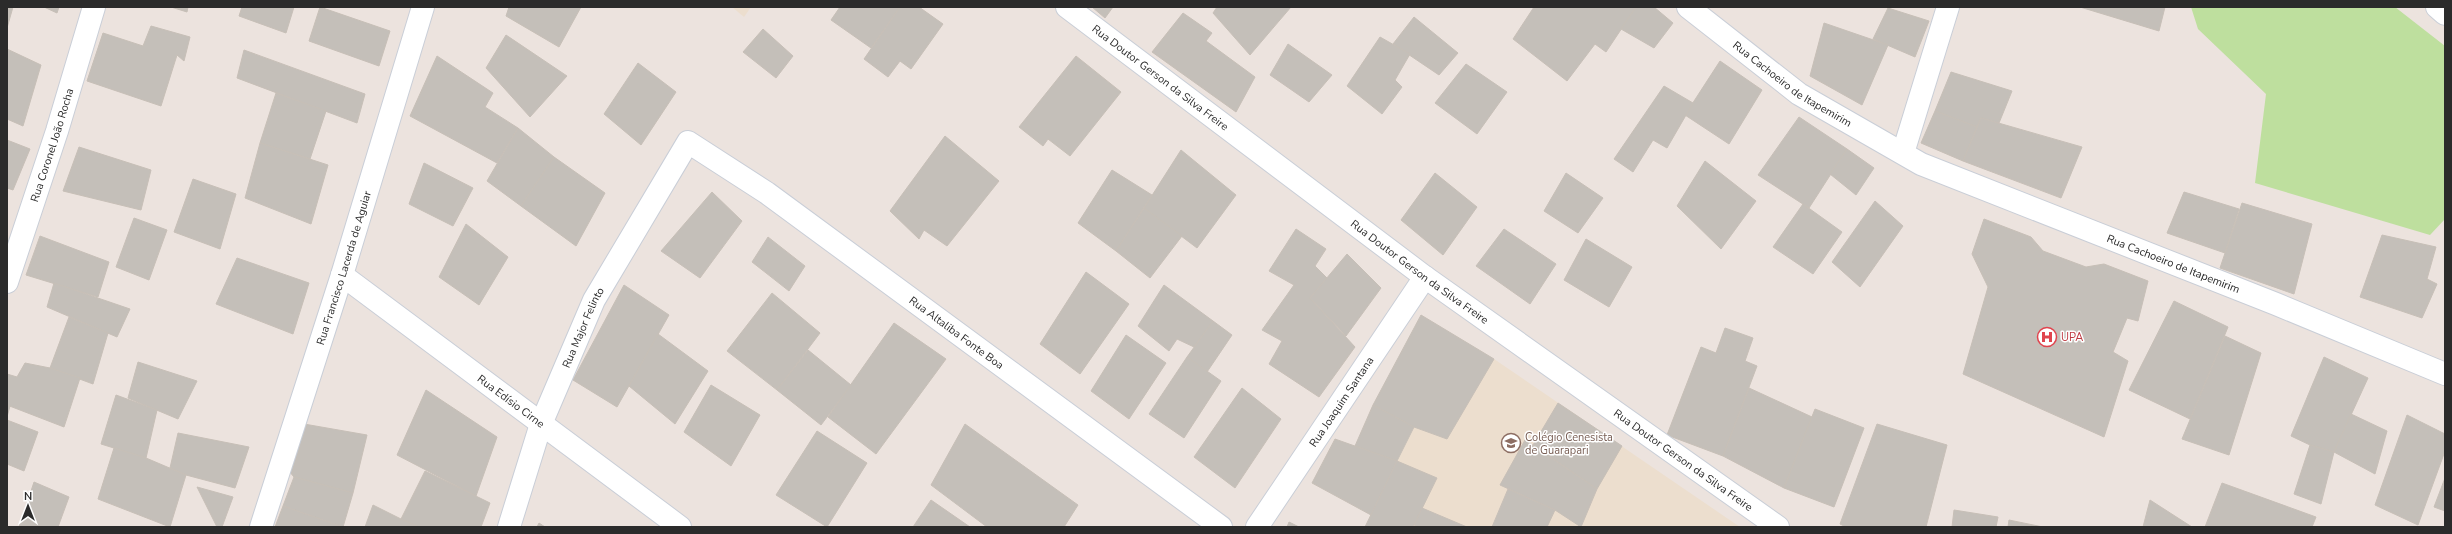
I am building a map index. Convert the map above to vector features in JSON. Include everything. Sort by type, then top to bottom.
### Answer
[{"type":"street","name":"Rua Coronel João Rocha","points":[[7,282],[57,131],[94,7]]},
{"type":"street","name":"Rua Francisco Lacerda de Aguiar","points":[[261,527],[342,275],[423,7]]},
{"type":"street","name":"Rua Doutor Gerson da Silva Freire","points":[[1067,7],[1425,277],[1778,527]]},
{"type":"street","name":"Rua Cachoeiro de Itapemirim","points":[[1688,7],[1799,94],[1921,164],[2276,304],[2445,374]]},
{"type":"street","points":[[1903,153],[1948,7]]},
{"type":"street","points":[[2437,7],[2445,14]]},
{"type":"street","name":"Rua Major Felinto","points":[[509,527],[541,424],[594,300],[688,142]]},
{"type":"street","name":"Rua Altaliba Fonte Boa","points":[[688,142],[766,193],[1221,527]]},
{"type":"street","name":"Rua Edísio Cirne","points":[[342,275],[680,527]]},
{"type":"street","name":"Rua Joaquim Santana","points":[[1257,527],[1425,277]]},
{"type":"shaded area","points":[[732,7],[751,7],[744,17]]},
{"type":"shaded area","name":"Colégio Cenesista de Guarapari","points":[[1494,359],[1740,527],[1365,527],[1414,427],[1447,439]]},
{"type":"green space","points":[[2191,7],[2395,7],[2445,46],[2445,219],[2430,235],[2255,183],[2266,94],[2198,29]]},
{"type":"building","points":[[7,7],[13,7],[7,28]]},
{"type":"building","points":[[44,7],[59,7],[57,13]]},
{"type":"building","points":[[171,7],[188,7],[187,12]]},
{"type":"building","points":[[242,7],[294,7],[286,33],[239,16]]},
{"type":"building","points":[[320,7],[390,31],[379,66],[309,41]]},
{"type":"building","points":[[509,7],[581,7],[559,47],[506,16]]},
{"type":"building","points":[[840,7],[900,7],[871,48],[831,20]]},
{"type":"building","points":[[900,7],[919,7],[943,24],[911,69],[900,61],[888,77],[864,59]]},
{"type":"building","points":[[1092,7],[1113,7],[1105,18]]},
{"type":"building","points":[[1217,7],[1291,7],[1250,55],[1213,13]]},
{"type":"building","points":[[1534,7],[1636,7],[1606,52],[1595,44],[1567,81],[1513,39]]},
{"type":"building","points":[[1636,7],[1654,7],[1673,23],[1654,48],[1621,29]]},
{"type":"building","points":[[2080,7],[2165,7],[2159,31]]},
{"type":"building","points":[[1888,8],[1929,21],[1915,57],[1873,39]]},
{"type":"building","points":[[1183,13],[1212,33],[1206,41],[1255,77],[1236,112],[1152,52]]},
{"type":"building","points":[[1414,17],[1458,53],[1439,75],[1393,44]]},
{"type":"building","points":[[1824,23],[1888,45],[1862,105],[1810,76]]},
{"type":"building","points":[[151,26],[190,37],[184,61],[177,55],[161,106],[87,81],[103,33],[143,46]]},
{"type":"building","points":[[763,29],[793,56],[776,78],[743,52]]},
{"type":"building","points":[[506,35],[567,76],[530,117],[486,68]]},
{"type":"building","points":[[1380,37],[1410,54],[1395,80],[1402,87],[1382,114],[1347,86]]},
{"type":"building","points":[[1288,44],[1332,75],[1309,102],[1270,75]]},
{"type":"building","points":[[7,49],[41,65],[23,126],[7,119]]},
{"type":"building","points":[[244,50],[365,94],[357,123],[237,78]]},
{"type":"building","points":[[437,56],[493,93],[485,107],[518,128],[497,163],[410,116]]},
{"type":"building","points":[[1076,56],[1121,92],[1070,156],[1048,139],[1043,146],[1019,127]]},
{"type":"building","points":[[1720,61],[1762,90],[1729,144],[1685,115]]},
{"type":"building","points":[[638,63],[676,92],[641,145],[604,114]]},
{"type":"building","points":[[1466,64],[1507,92],[1477,134],[1435,103]]},
{"type":"building","points":[[1951,72],[2012,91],[1999,123],[1981,118],[1977,127],[1935,111]]},
{"type":"building","points":[[1664,86],[1693,103],[1667,148],[1653,140],[1633,172],[1614,159]]},
{"type":"building","points":[[276,93],[326,111],[310,159],[260,143]]},
{"type":"building","points":[[1935,111],[1977,127],[1963,161],[1921,143]]},
{"type":"building","points":[[1799,117],[1847,149],[1809,208],[1758,175]]},
{"type":"building","points":[[1981,118],[2082,147],[2061,198],[1963,161]]},
{"type":"building","points":[[518,128],[554,157],[521,206],[487,181]]},
{"type":"building","points":[[945,136],[999,181],[947,246],[924,230],[919,239],[890,211]]},
{"type":"building","points":[[7,140],[30,149],[13,190],[7,188]]},
{"type":"building","points":[[260,143],[328,165],[311,224],[245,198]]},
{"type":"building","points":[[79,147],[151,170],[141,210],[63,191]]},
{"type":"building","points":[[1847,149],[1874,168],[1856,195],[1830,174]]},
{"type":"building","points":[[1181,150],[1236,195],[1197,248],[1144,208]]},
{"type":"building","points":[[554,157],[605,193],[576,246],[521,206]]},
{"type":"building","points":[[1705,161],[1756,201],[1721,249],[1677,206]]},
{"type":"building","points":[[424,163],[473,188],[453,226],[409,204]]},
{"type":"building","points":[[1112,170],[1152,195],[1116,251],[1078,223]]},
{"type":"building","points":[[1435,173],[1477,207],[1443,255],[1401,220]]},
{"type":"building","points":[[1566,173],[1603,198],[1578,233],[1544,211]]},
{"type":"building","points":[[193,179],[236,194],[220,249],[174,232]]},
{"type":"building","points":[[712,192],[742,221],[700,278],[661,251]]},
{"type":"building","points":[[2184,192],[2239,209],[2225,253],[2167,233]]},
{"type":"building","points":[[1875,201],[1903,226],[1860,287],[1832,262]]},
{"type":"building","points":[[2242,203],[2312,224],[2294,294],[2220,268]]},
{"type":"building","points":[[1803,204],[1842,232],[1813,274],[1773,247]]},
{"type":"building","points":[[1144,208],[1182,236],[1150,278],[1116,251]]},
{"type":"building","points":[[134,218],[167,230],[149,280],[116,267]]},
{"type":"building","name":"UPA","points":[[1984,219],[2031,237],[2043,251],[2086,267],[2104,264],[2148,281],[2138,321],[2127,318],[2113,352],[2128,361],[2104,437],[1963,374],[1988,287],[1972,254]]},
{"type":"building","points":[[466,224],[508,257],[479,305],[439,277]]},
{"type":"building","points":[[1296,229],[1326,249],[1315,266],[1327,278],[1310,298],[1355,347],[1319,397],[1269,364],[1282,341],[1262,330],[1294,285],[1269,271]]},
{"type":"building","points":[[1504,229],[1556,264],[1530,304],[1476,266]]},
{"type":"building","points":[[2382,235],[2436,247],[2427,279],[2437,284],[2422,318],[2360,297]]},
{"type":"building","points":[[40,236],[109,262],[98,297],[26,275]]},
{"type":"building","points":[[768,237],[805,266],[789,291],[752,262]]},
{"type":"building","points":[[1586,239],[1632,267],[1609,307],[1564,280]]},
{"type":"building","points":[[1347,254],[1381,288],[1346,336],[1310,298]]},
{"type":"building","points":[[237,258],[309,283],[293,334],[216,304]]},
{"type":"building","points":[[1086,272],[1129,304],[1080,374],[1040,344]]},
{"type":"building","points":[[54,283],[130,309],[117,337],[47,307]]},
{"type":"building","points":[[624,285],[669,315],[617,407],[573,380]]},
{"type":"building","points":[[1164,285],[1213,321],[1194,347],[1177,339],[1169,351],[1138,326]]},
{"type":"building","points":[[772,293],[820,333],[777,390],[727,351]]},
{"type":"building","points":[[2174,301],[2228,327],[2190,419],[2129,390]]},
{"type":"building","points":[[1421,315],[1494,359],[1447,439],[1414,427],[1373,405]]},
{"type":"building","points":[[69,317],[108,333],[93,384],[50,368]]},
{"type":"building","points":[[1213,321],[1232,335],[1207,372],[1187,357]]},
{"type":"building","points":[[894,323],[946,359],[876,454],[828,417]]},
{"type":"building","points":[[1725,328],[1753,338],[1745,361],[1757,366],[1723,456],[1667,435],[1701,347],[1716,353]]},
{"type":"building","points":[[658,334],[708,371],[675,424],[629,386]]},
{"type":"building","points":[[1126,335],[1166,363],[1129,419],[1091,391]]},
{"type":"building","points":[[2225,336],[2261,353],[2229,455],[2182,439]]},
{"type":"building","points":[[808,350],[851,385],[821,425],[777,390]]},
{"type":"building","points":[[1187,357],[1221,381],[1184,438],[1149,414]]},
{"type":"building","points":[[2324,357],[2368,378],[2334,452],[2310,445],[2291,436]]},
{"type":"building","points":[[138,362],[197,381],[178,419],[128,398]]},
{"type":"building","points":[[25,363],[50,368],[80,378],[64,427],[7,405],[7,374],[17,377]]},
{"type":"building","points":[[711,385],[760,415],[731,466],[684,432]]},
{"type":"building","points":[[1242,388],[1281,419],[1235,488],[1194,457]]},
{"type":"building","points":[[1749,388],[1812,417],[1784,488],[1723,456]]},
{"type":"building","points":[[426,390],[497,437],[476,496],[397,455]]},
{"type":"building","points":[[116,395],[157,410],[146,458],[101,444]]},
{"type":"building","points":[[1558,403],[1622,446],[1597,489],[1533,445]]},
{"type":"building","points":[[7,405],[10,406],[7,417]]},
{"type":"building","points":[[1373,405],[1414,427],[1397,461],[1355,446]]},
{"type":"building","points":[[1815,409],[1864,428],[1834,507],[1784,488]]},
{"type":"building","points":[[2351,414],[2387,431],[2375,474],[2334,452]]},
{"type":"building","points":[[2407,415],[2445,434],[2445,451],[2418,525],[2375,505]]},
{"type":"building","points":[[7,420],[38,432],[24,471],[7,464]]},
{"type":"building","points":[[304,424],[367,435],[353,493],[294,477],[289,471]]},
{"type":"building","points":[[965,424],[1078,505],[1064,527],[987,527],[931,485]]},
{"type":"building","points":[[1877,424],[1947,445],[1926,527],[1846,527],[1840,524]]},
{"type":"building","points":[[817,431],[867,463],[827,527],[776,495]]},
{"type":"building","points":[[178,433],[249,447],[235,488],[186,475],[170,468]]},
{"type":"building","points":[[1335,439],[1397,461],[1371,515],[1312,483]]},
{"type":"building","points":[[1525,440],[1597,489],[1581,527],[1555,510],[1500,485]]},
{"type":"building","points":[[2310,445],[2334,452],[2321,504],[2294,494]]},
{"type":"building","points":[[114,448],[146,458],[186,475],[170,527],[98,499]]},
{"type":"building","points":[[1397,461],[1437,478],[1413,527],[1365,527]]},
{"type":"building","points":[[425,471],[490,503],[481,527],[419,527],[401,519]]},
{"type":"building","points":[[294,477],[353,493],[343,527],[283,506]]},
{"type":"building","points":[[2445,478],[2445,511],[2434,507]]},
{"type":"building","points":[[34,482],[69,497],[58,527],[19,527]]},
{"type":"building","points":[[2222,483],[2316,517],[2312,527],[2205,527]]},
{"type":"building","points":[[197,487],[233,497],[222,527],[217,527]]},
{"type":"building","points":[[1508,489],[1555,510],[1547,527],[1492,527]]},
{"type":"building","points":[[931,500],[970,527],[913,527]]},
{"type":"building","points":[[2150,500],[2192,527],[2143,527]]},
{"type":"building","points":[[373,505],[401,519],[419,527],[365,527]]},
{"type":"building","points":[[283,506],[343,527],[275,527]]},
{"type":"building","points":[[1422,508],[1467,527],[1419,527],[1414,525]]},
{"type":"building","points":[[1954,510],[1998,517],[1996,527],[1952,527]]},
{"type":"building","points":[[2009,520],[2043,527],[2008,527]]},
{"type":"building","points":[[1289,522],[1299,527],[1287,527]]},
{"type":"building","points":[[539,523],[545,527],[537,527]]},
{"type":"place","name":"UPA","points":[[2047,337]]},
{"type":"place","name":"Colégio Cenesista de Guarapari","points":[[1511,443]]}]
